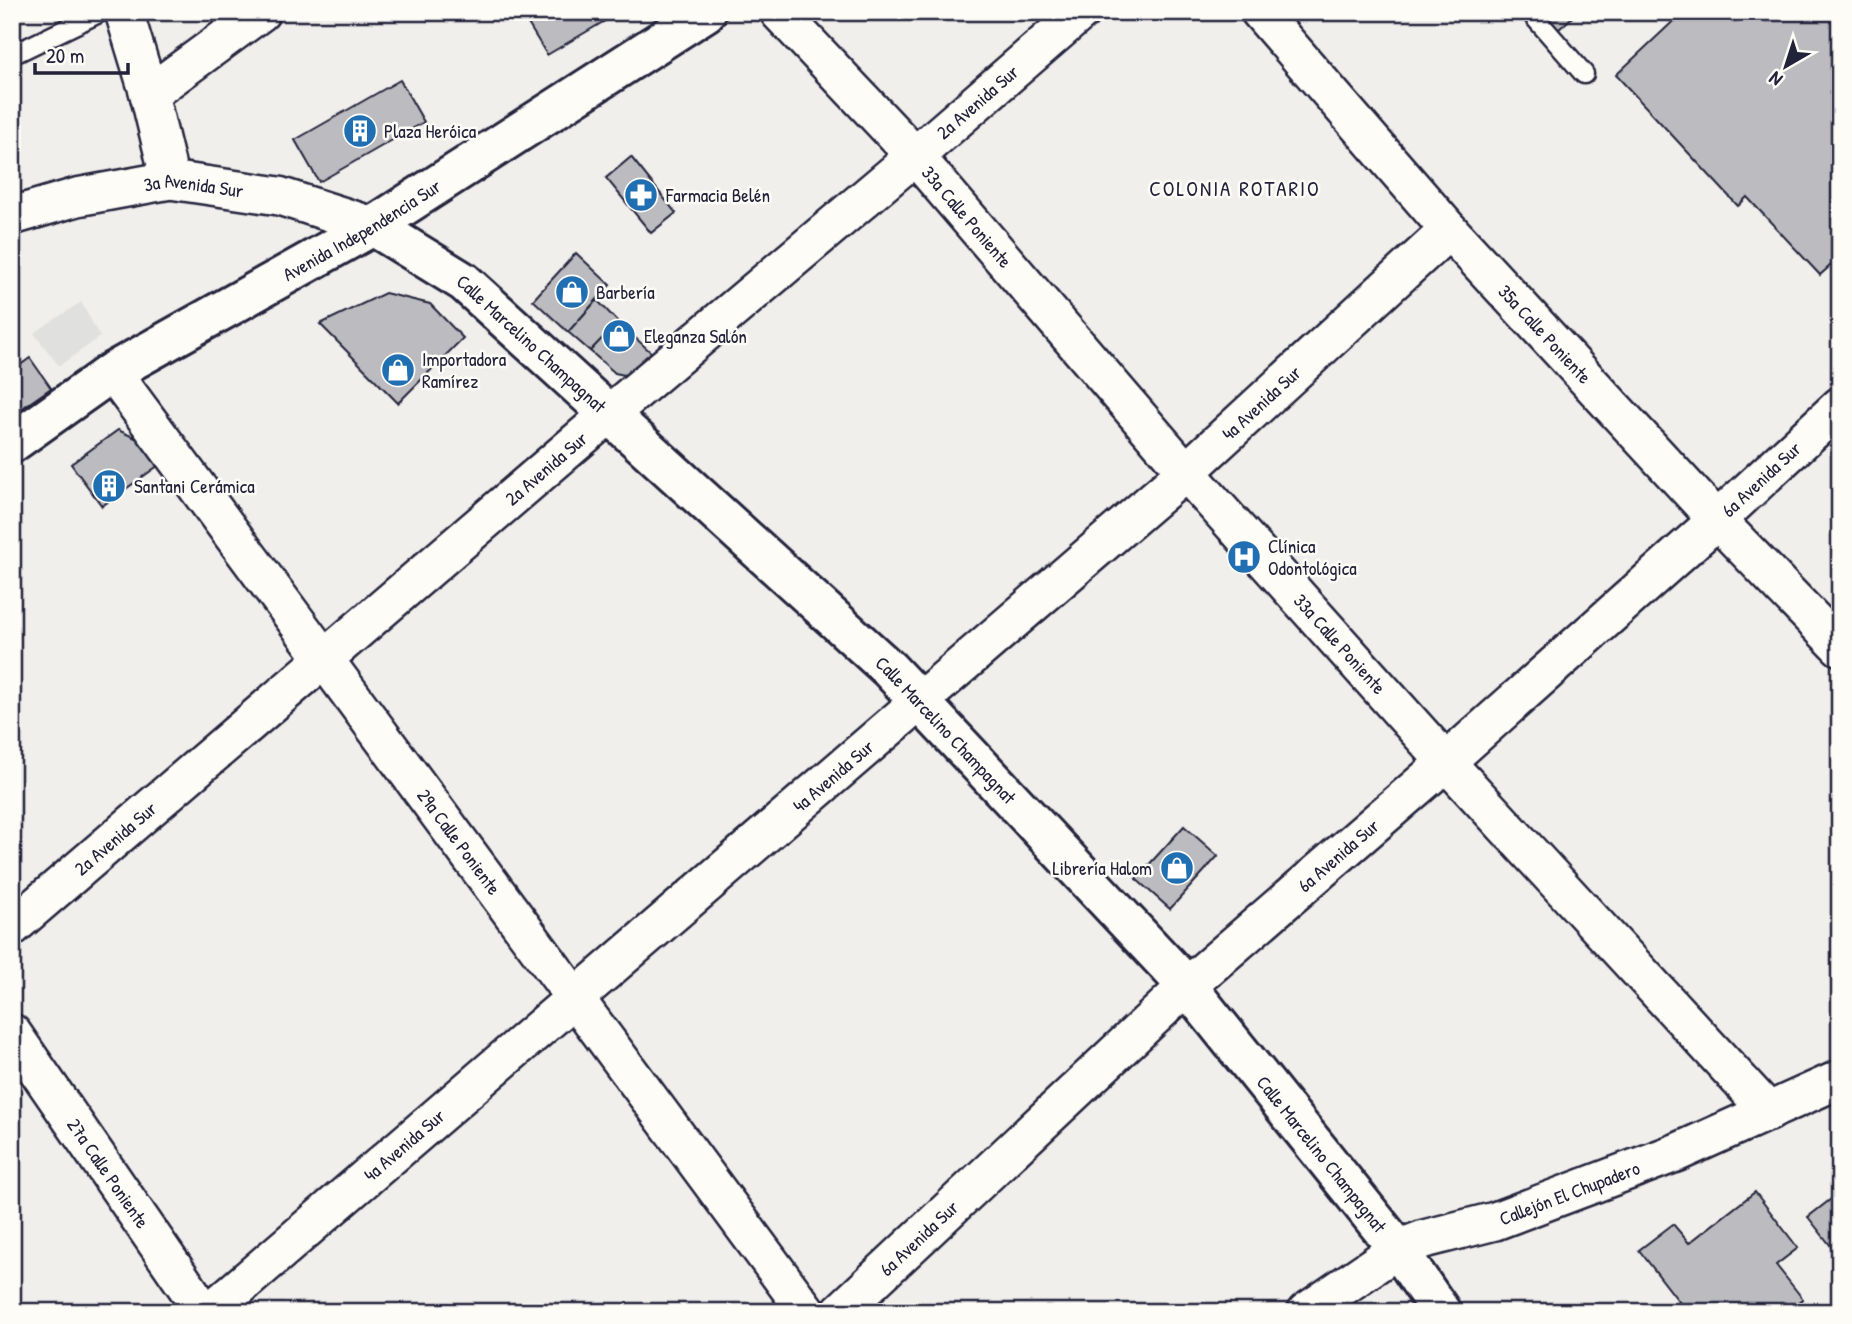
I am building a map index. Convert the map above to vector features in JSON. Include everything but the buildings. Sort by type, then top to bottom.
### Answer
[{"type":"street","points":[[124,12],[149,94],[170,180]]},
{"type":"street","points":[[149,94],[261,12]]},
{"type":"street","name":"Avenida Independencia Sur","points":[[12,443],[112,372],[373,226],[706,12]]},
{"type":"street","name":"33a Calle Poniente","points":[[779,12],[915,156],[1186,472],[1446,762],[1769,1112]]},
{"type":"street","name":"2a Avenida Sur","points":[[12,927],[1081,12]]},
{"type":"street","name":"35a Calle Poniente","points":[[1260,12],[1449,230],[1717,520],[1840,647]]},
{"type":"street","name":"3a Avenida Sur","points":[[12,216],[77,197],[170,180],[279,196],[373,226]]},
{"type":"street","name":"Calle Marcelino Champagnat","points":[[373,226],[464,282],[920,701],[1187,986],[1398,1249],[1441,1312]]},
{"type":"street","name":"4a Avenida Sur","points":[[210,1312],[1186,472],[1449,230]]},
{"type":"street","name":"29a Calle Poniente","points":[[112,372],[807,1312]]},
{"type":"street","name":"6a Avenida Sur","points":[[840,1312],[1187,986],[1446,762],[1840,407]]},
{"type":"street","name":"27a Calle Poniente","points":[[12,1033],[204,1312]]},
{"type":"street","name":"Callejón El Chupadero","points":[[1306,1312],[1398,1249],[1424,1239],[1495,1221],[1678,1152],[1840,1079]]},
{"type":"lane","points":[[12,55],[101,12]]},
{"type":"lane","points":[[1530,12],[1584,74]]},
{"type":"shaded area","points":[[81,302],[100,337],[59,366],[34,333]]},
{"type":"place","name":"Plaza Heróica","points":[[360,131]]},
{"type":"place","name":"Farmacia Belén","points":[[641,195]]},
{"type":"place","name":"Barbería","points":[[572,292]]},
{"type":"place","name":"Eleganza Salón","points":[[619,336]]},
{"type":"place","name":"Importadora Ramírez","points":[[398,370]]},
{"type":"place","name":"Santani Cerámica","points":[[109,486]]},
{"type":"place","name":"Clínica Odontológica","points":[[1244,557]]},
{"type":"place","name":"Librería Halom","points":[[1177,868]]},
{"type":"district","name":"COLONIA ROTARIO","points":[[1235,189]]}]
